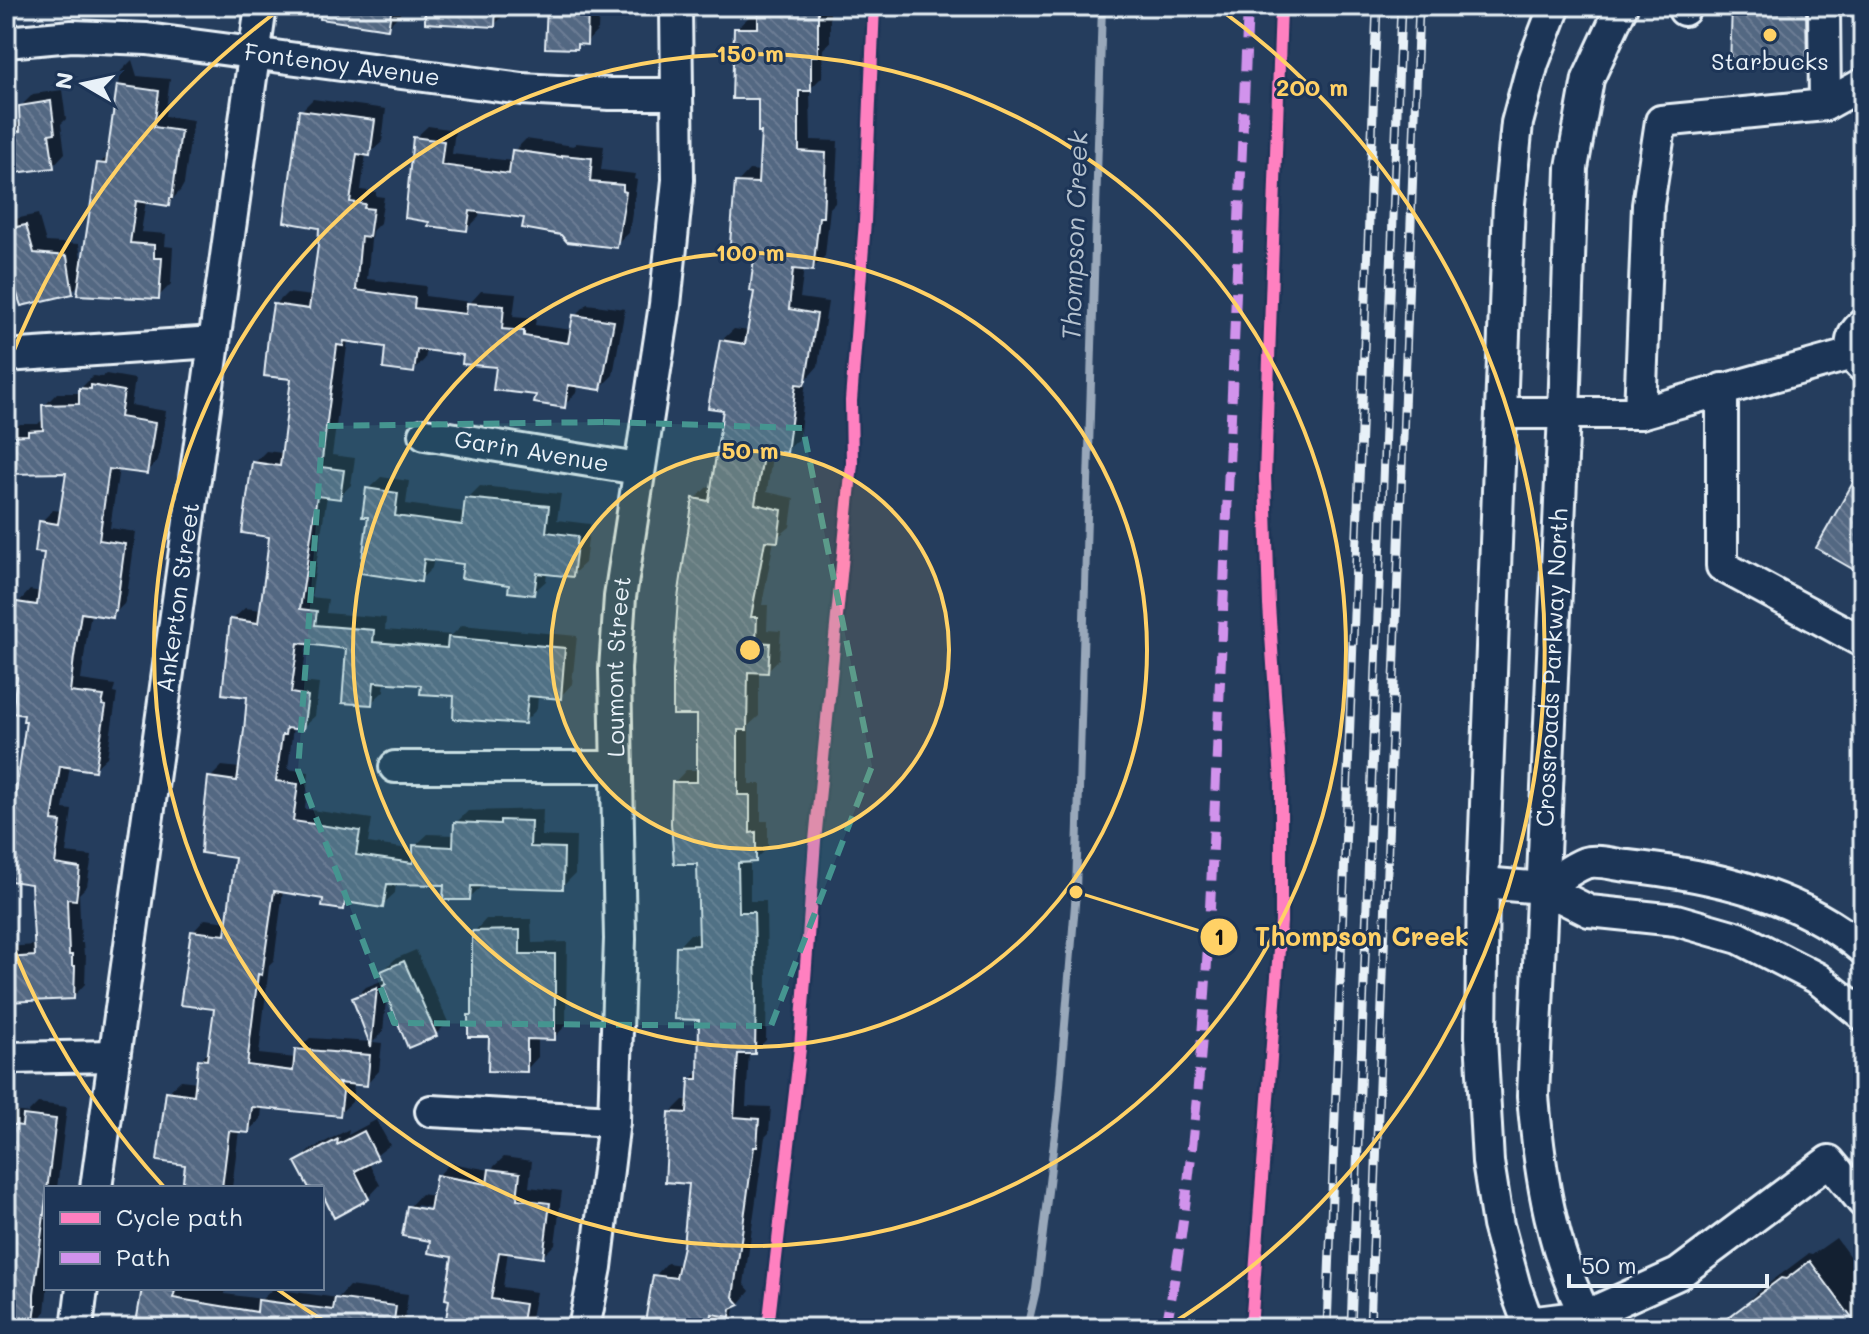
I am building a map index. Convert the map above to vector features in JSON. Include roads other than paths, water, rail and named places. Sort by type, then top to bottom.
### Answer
[{"type":"street","name":"Ankerton Street","points":[[96,1186],[261,6]]},
{"type":"street","name":"Loumont Street","points":[[584,1328],[596,1267],[614,1121],[620,939],[615,669],[620,597],[671,255],[678,180],[676,6]]},
{"type":"street","points":[[1555,6],[1533,63],[1517,123],[1509,203],[1483,883],[1481,1037],[1488,1162],[1498,1225],[1529,1325],[1588,1322],[1678,1274],[1829,1161],[1863,1202]]},
{"type":"street","name":"Crossroads Parkway North","points":[[1588,1322],[1561,1260],[1546,1203],[1533,1096],[1572,168],[1588,79],[1622,6]]},
{"type":"street","points":[[1824,6],[1825,105]]},
{"type":"street","name":"Fontenoy Avenue","points":[[6,42],[72,36],[147,39],[522,89],[677,94]]},
{"type":"street","points":[[1640,413],[1648,205],[1661,121],[1825,105],[1863,84]]},
{"type":"street","points":[[1502,413],[1640,413],[1722,389],[1858,360],[1852,337],[1863,324]]},
{"type":"street","points":[[6,356],[214,342]]},
{"type":"street","points":[[1722,389],[1722,566],[1863,642]]},
{"type":"street","name":"Garin Avenue","points":[[425,434],[638,469]]},
{"type":"street","points":[[395,767],[617,767]]},
{"type":"street","points":[[1543,888],[1587,862],[1699,877],[1758,891],[1799,908],[1849,937],[1863,949]]},
{"type":"street","points":[[1483,883],[1543,888],[1589,911],[1676,920],[1739,938],[1817,978],[1863,1015]]},
{"type":"street","points":[[6,1058],[114,1056]]},
{"type":"street","points":[[431,1111],[614,1121]]},
{"type":"street","points":[[77,1328],[82,1290]]},
{"type":"waterway","name":"Thompson Creek","points":[[1027,1328],[1036,1290],[1058,1109],[1076,892],[1102,6]]},
{"type":"railway","points":[[1327,1328],[1377,6]]},
{"type":"railway","points":[[1351,1328],[1401,6]]},
{"type":"railway","points":[[1370,1328],[1419,6]]},
{"type":"place","name":"Starbucks","points":[[1770,35]]},
{"type":"place","name":"Thompson Creek","points":[[1076,892]]}]
